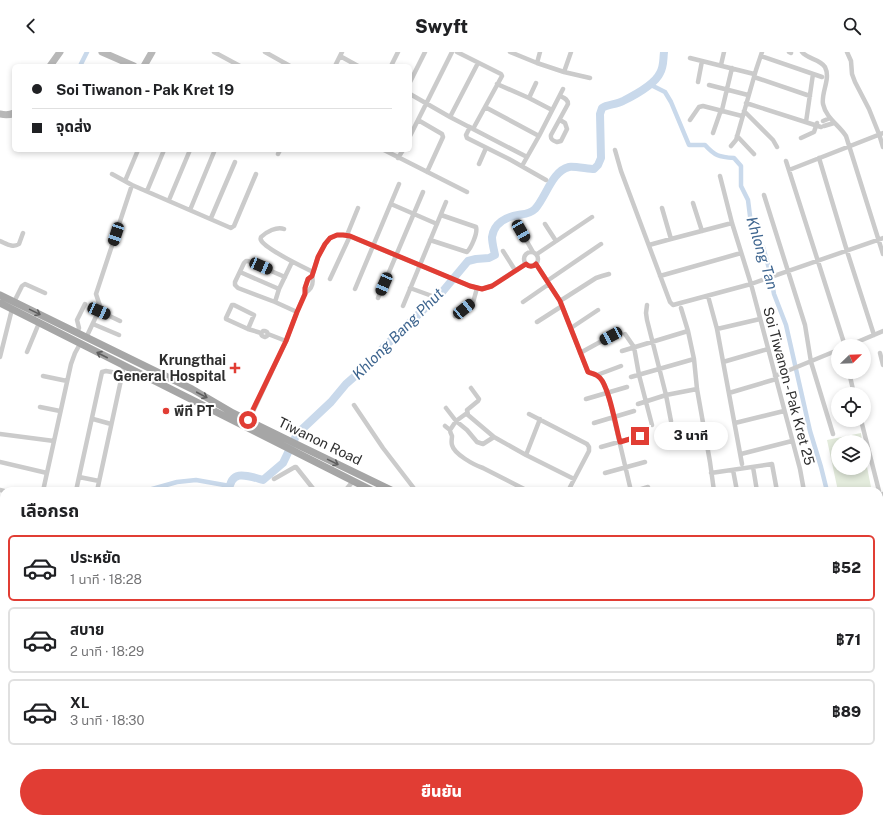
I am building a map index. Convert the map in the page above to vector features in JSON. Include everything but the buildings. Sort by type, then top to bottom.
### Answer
[{"type":"main road","name":"Tiwanon Road","points":[[0,295],[13,306],[39,323],[80,344],[123,370],[289,444]]},
{"type":"main road","name":"Tiwanon Road","points":[[0,304],[13,306],[77,333],[192,389],[365,487]]},
{"type":"main road","name":"Tiwanon Road","points":[[297,449],[384,487]]},
{"type":"street","points":[[51,64],[60,52]]},
{"type":"street","points":[[102,52],[129,64]]},
{"type":"street","points":[[147,64],[152,52]]},
{"type":"street","points":[[214,52],[236,64]]},
{"type":"street","points":[[265,52],[286,64]]},
{"type":"street","points":[[392,64],[398,52]]},
{"type":"street","points":[[412,78],[425,52]]},
{"type":"street","points":[[412,130],[427,104],[452,52]]},
{"type":"street","points":[[457,52],[502,76],[485,107],[466,134],[467,138],[546,180]]},
{"type":"street","points":[[510,52],[564,72],[590,78]]},
{"type":"street","points":[[537,63],[540,52]]},
{"type":"street","points":[[564,72],[571,52]]},
{"type":"street","points":[[720,65],[724,52]]},
{"type":"street","points":[[802,52],[804,55],[816,60],[824,67],[827,77],[822,99],[824,109],[846,136],[850,145],[881,239],[883,254]]},
{"type":"street","points":[[847,52],[851,61],[855,82],[881,133],[883,147]]},
{"type":"street","points":[[336,64],[341,54],[355,64]]},
{"type":"street","points":[[731,146],[735,141],[761,54],[822,76]]},
{"type":"street","points":[[690,58],[732,68],[810,96]]},
{"type":"street","points":[[698,82],[702,61]]},
{"type":"street","points":[[450,117],[478,63]]},
{"type":"street","points":[[713,133],[727,90],[732,68]]},
{"type":"street","points":[[806,122],[813,74]]},
{"type":"street","points":[[529,98],[536,83]]},
{"type":"street","points":[[497,84],[552,110]]},
{"type":"street","points":[[708,85],[748,95]]},
{"type":"street","points":[[522,166],[563,89]]},
{"type":"street","points":[[412,95],[526,157]]},
{"type":"street","points":[[560,96],[566,99],[568,104],[551,137],[552,140],[557,142],[561,141],[567,129],[565,123],[560,120]]},
{"type":"street","points":[[746,103],[806,122],[819,124],[834,122]]},
{"type":"street","points":[[690,120],[699,107],[702,106],[743,114],[773,140],[777,147]]},
{"type":"street","points":[[485,107],[539,136]]},
{"type":"street","points":[[0,114],[12,114]]},
{"type":"street","points":[[801,138],[813,133],[819,124],[830,118]]},
{"type":"street","points":[[418,120],[442,134],[443,137],[427,172]]},
{"type":"street","points":[[789,170],[881,133]]},
{"type":"street","points":[[736,136],[754,154]]},
{"type":"street","points":[[479,164],[486,148]]},
{"type":"street","points":[[615,150],[621,171],[672,305],[751,284],[881,239]]},
{"type":"street","points":[[125,181],[137,152]]},
{"type":"street","points":[[147,191],[163,152]]},
{"type":"street","points":[[168,200],[189,152]]},
{"type":"street","points":[[190,210],[214,152]]},
{"type":"street","points":[[388,152],[466,192]]},
{"type":"street","points":[[398,158],[402,152]]},
{"type":"street","points":[[819,158],[874,335]]},
{"type":"street","points":[[786,161],[843,339]]},
{"type":"street","points":[[211,218],[235,162]]},
{"type":"street","points":[[112,174],[132,185],[211,218],[231,228],[234,226],[256,174]]},
{"type":"street","name":"Soi Tiwanon - Pak Kret 25","points":[[720,176],[732,223],[751,284],[800,469],[803,487]]},
{"type":"street","points":[[355,289],[399,184]]},
{"type":"street","points":[[86,338],[99,311],[100,306],[96,294],[132,185]]},
{"type":"street","points":[[378,298],[423,192]]},
{"type":"street","points":[[764,195],[805,325],[811,362],[833,434]]},
{"type":"street","points":[[403,306],[446,202]]},
{"type":"street","points":[[693,203],[702,231]]},
{"type":"street","points":[[390,204],[437,224]]},
{"type":"street","points":[[330,279],[358,208]]},
{"type":"street","points":[[662,208],[671,239]]},
{"type":"street","points":[[430,240],[467,252],[477,231],[476,227],[440,215]]},
{"type":"street","points":[[536,264],[530,266],[526,264],[523,259],[524,255],[528,252],[535,253],[592,217]]},
{"type":"street","points":[[649,244],[732,223]]},
{"type":"street","points":[[545,224],[556,241]]},
{"type":"street","points":[[284,229],[280,228],[265,233],[260,240],[269,248],[312,274]]},
{"type":"street","points":[[521,231],[538,259],[536,264]]},
{"type":"street","points":[[0,241],[11,246],[16,246],[20,244],[23,233]]},
{"type":"street","points":[[248,420],[286,341],[305,294],[308,279],[312,274],[318,257],[330,238],[337,235],[348,236],[470,286],[482,289],[492,286],[526,264]]},
{"type":"street","points":[[523,302],[601,244]]},
{"type":"street","points":[[502,252],[515,270]]},
{"type":"street","points":[[660,276],[741,253]]},
{"type":"street","points":[[285,277],[246,261],[244,262],[235,285],[238,288],[297,312]]},
{"type":"street","points":[[275,302],[292,262]]},
{"type":"street","points":[[536,264],[560,301],[588,372],[597,375],[601,379],[608,393],[630,487]]},
{"type":"street","points":[[240,272],[280,289]]},
{"type":"street","points":[[560,301],[596,278],[609,274]]},
{"type":"street","points":[[0,357],[13,306],[24,285],[25,284],[45,293]]},
{"type":"street","points":[[410,288],[432,296]]},
{"type":"street","points":[[455,316],[473,302],[476,288]]},
{"type":"street","points":[[708,296],[717,329],[742,464]]},
{"type":"street","points":[[77,333],[79,328],[77,320],[85,304]]},
{"type":"street","points":[[248,329],[254,315],[232,305],[226,320],[248,329],[261,333],[263,337],[267,336],[268,334],[286,341]]},
{"type":"street","points":[[647,305],[646,316],[660,369],[671,421]]},
{"type":"street","points":[[537,322],[562,306]]},
{"type":"street","points":[[681,308],[694,359],[697,389],[713,487]]},
{"type":"street","points":[[571,328],[598,310]]},
{"type":"street","points":[[99,311],[120,321]]},
{"type":"street","points":[[717,329],[760,318]]},
{"type":"street","points":[[27,352],[39,323]]},
{"type":"street","points":[[93,324],[119,335]]},
{"type":"street","points":[[622,351],[688,331]]},
{"type":"street","points":[[865,339],[883,331]]},
{"type":"street","points":[[624,334],[634,347],[639,375],[652,425]]},
{"type":"street","points":[[580,352],[611,336]]},
{"type":"street","points":[[44,487],[71,364],[80,344]]},
{"type":"street","points":[[723,362],[768,349]]},
{"type":"street","points":[[729,393],[775,378],[831,353]]},
{"type":"street","points":[[880,353],[883,365]]},
{"type":"street","points":[[630,377],[694,359]]},
{"type":"street","points":[[597,375],[621,366]]},
{"type":"street","points":[[77,487],[102,372],[123,370],[98,487]]},
{"type":"street","points":[[43,376],[67,381]]},
{"type":"street","points":[[586,399],[627,387]]},
{"type":"street","points":[[450,430],[452,425],[467,413],[467,410],[478,401],[479,398],[471,388]]},
{"type":"street","points":[[638,404],[666,395],[697,389]]},
{"type":"street","points":[[354,405],[383,448],[413,487]]},
{"type":"street","points":[[40,407],[60,411]]},
{"type":"street","points":[[446,408],[456,421],[467,430],[477,442],[483,444],[494,437]]},
{"type":"street","points":[[594,423],[634,411]]},
{"type":"street","points":[[735,423],[784,411]]},
{"type":"street","points":[[467,413],[494,437],[574,479]]},
{"type":"street","points":[[529,414],[587,444],[590,447],[590,451],[570,487]]},
{"type":"street","points":[[93,419],[111,424]]},
{"type":"street","points":[[526,454],[540,419]]},
{"type":"street","points":[[445,426],[450,430],[452,436],[451,445],[465,459],[520,487]]},
{"type":"street","points":[[863,427],[878,487]]},
{"type":"street","points":[[0,434],[54,442]]},
{"type":"street","points":[[601,447],[640,436]]},
{"type":"street","points":[[740,454],[792,441]]},
{"type":"street","points":[[0,462],[47,473]]},
{"type":"street","points":[[606,473],[645,462]]},
{"type":"street","points":[[711,473],[772,464],[776,487]]},
{"type":"street","points":[[274,479],[295,467],[312,487]]},
{"type":"street","points":[[753,467],[756,487]]},
{"type":"street","points":[[733,470],[735,487]]},
{"type":"street","points":[[80,477],[99,481]]},
{"type":"street","points":[[348,487],[353,481]]},
{"type":"green space","points":[[831,439],[831,459],[827,440]]},
{"type":"green space","points":[[835,475],[869,475],[871,487],[837,487]]},
{"type":"waterway","points":[[81,64],[87,52]]},
{"type":"waterway","name":"Khlong Bang Phut","points":[[230,487],[233,479],[241,475],[263,480],[283,463],[297,434],[331,402],[346,384],[370,363],[383,348],[443,291],[468,261],[489,258],[495,255],[492,237],[498,224],[509,217],[527,214],[533,211],[554,179],[563,169],[569,167],[594,169],[598,165],[601,158],[600,114],[602,108],[627,99],[654,81],[663,65],[664,52]]},
{"type":"waterway","name":"Khlong Tan","points":[[651,85],[665,92],[671,102],[689,145],[705,145],[712,152],[718,155],[734,158],[741,166],[741,186],[748,200],[751,224],[757,243],[763,247],[774,294],[786,325],[810,431],[826,487]]},
{"type":"waterway","points":[[159,487],[177,482],[196,480],[230,486]]},
{"type":"place","name":"Krungthai General Hospital","points":[[235,368]]},
{"type":"place","name":"พีที PT","points":[[166,411]]},
{"type":"route","points":[[248,420],[286,341],[305,294],[308,279],[312,276],[318,257],[330,238],[337,235],[347,235],[470,286],[482,289],[492,286],[526,264],[530,266],[536,264],[560,301],[588,372],[597,375],[601,379],[608,393],[620,442],[640,436]]}]
